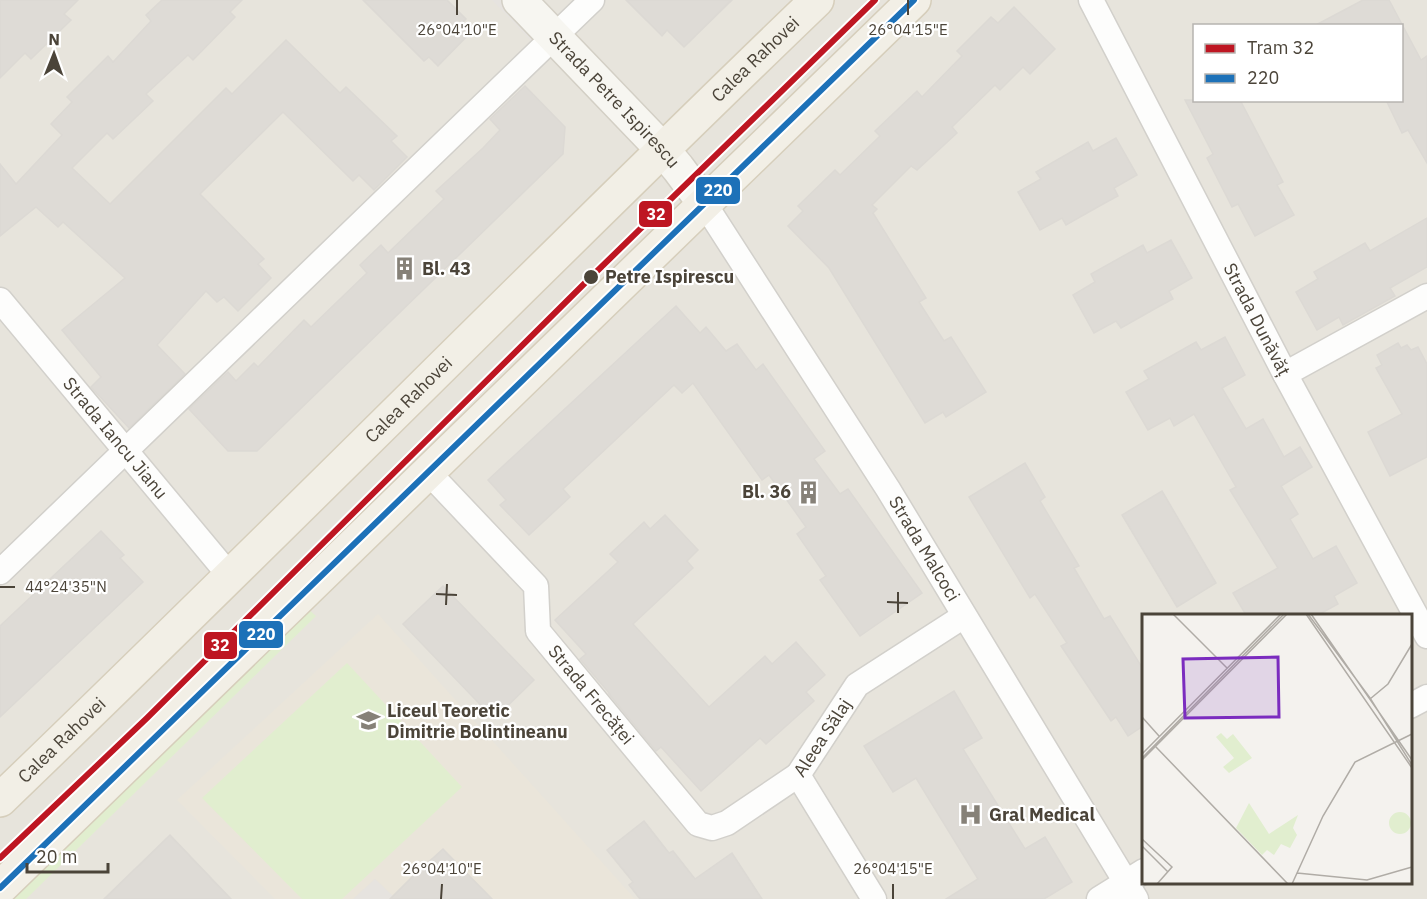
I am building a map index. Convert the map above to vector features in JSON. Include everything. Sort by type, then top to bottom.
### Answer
[{"type":"main road","name":"Calea Rahovei","points":[[4,787],[230,576],[662,149],[817,0]]},
{"type":"main road","points":[[0,888],[914,0]]},
{"type":"street","name":"Strada Petre Ispirescu","points":[[519,0],[662,149],[704,203]]},
{"type":"street","points":[[0,572],[592,0]]},
{"type":"street","name":"Strada Dunăvăț","points":[[1091,0],[1285,374],[1427,636]]},
{"type":"street","name":"Strada Malcoci","points":[[704,203],[888,489],[964,616],[1135,884]]},
{"type":"street","points":[[1285,374],[1427,296]]},
{"type":"street","name":"Strada Iancu Jianu","points":[[0,300],[230,576]]},
{"type":"street","name":"Strada Frecăței","points":[[428,472],[536,586],[538,631],[698,824],[712,828],[726,823],[798,775]]},
{"type":"street","name":"Aleea Sălaj","points":[[874,899],[798,775],[857,685],[964,616]]},
{"type":"street","points":[[1412,705],[1427,697]]},
{"type":"street","points":[[1099,899],[1135,884]]},
{"type":"shaded area","points":[[0,0],[1427,0],[1427,899],[0,899]]},
{"type":"shaded area","points":[[492,0],[510,0],[545,36],[536,46]]},
{"type":"shaded area","name":"Liceul Teoretic Dimitrie Bolintineanu","points":[[378,614],[635,899],[275,899],[177,800]]},
{"type":"shaded area","points":[[375,879],[393,896],[389,899],[353,899]]},
{"type":"green space","points":[[306,607],[316,616],[26,899],[6,899]]},
{"type":"green space","points":[[347,663],[462,787],[342,899],[302,899],[202,798]]},
{"type":"building","points":[[0,0],[78,0],[64,14],[71,20],[31,59],[25,53],[0,78]]},
{"type":"building","points":[[162,0],[242,0],[230,12],[235,17],[193,60],[188,55],[146,94],[153,101],[113,139],[107,133],[72,168],[110,204],[226,88],[232,94],[286,40],[340,93],[346,87],[397,136],[391,141],[407,157],[374,190],[359,175],[353,181],[283,112],[200,194],[264,259],[258,264],[271,278],[238,311],[224,297],[217,302],[206,291],[157,345],[185,374],[129,428],[91,387],[101,377],[62,330],[125,278],[63,222],[58,227],[36,207],[0,236],[0,164],[16,184],[62,135],[51,124],[72,102],[67,97],[108,56],[113,62],[151,21],[146,15]]},
{"type":"building","points":[[363,0],[447,0],[466,19],[461,24],[470,33],[438,66],[429,57],[424,61]]},
{"type":"building","points":[[626,0],[732,0],[684,47],[667,30],[662,36]]},
{"type":"building","points":[[1363,0],[1389,0],[1402,24],[1318,24]]},
{"type":"building","points":[[1014,7],[1055,49],[1030,74],[1023,67],[1000,90],[995,85],[952,127],[957,133],[917,170],[911,166],[872,205],[877,209],[873,213],[926,298],[919,302],[944,341],[951,337],[986,392],[946,417],[943,412],[925,423],[829,268],[788,226],[803,211],[798,206],[835,170],[840,175],[880,136],[875,131],[917,91],[922,97],[962,56],[957,51],[991,17],[998,23]]},
{"type":"building","points":[[1403,26],[1421,60],[1427,56],[1427,163],[1408,130],[1402,133],[1387,102],[1403,102]]},
{"type":"building","name":"Bl. 43","points":[[525,86],[565,127],[563,154],[257,451],[228,451],[189,409],[228,372],[236,381],[254,363],[258,367],[304,320],[311,327],[367,273],[360,265],[381,245],[388,253],[444,199],[436,191],[500,130],[490,119]]},
{"type":"building","points":[[1185,100],[1241,102],[1283,182],[1277,185],[1294,215],[1255,236],[1238,204],[1232,207],[1207,158],[1213,154]]},
{"type":"building","points":[[1116,138],[1137,175],[1114,188],[1118,196],[1066,225],[1062,218],[1040,230],[1018,192],[1041,179],[1036,172],[1088,142],[1093,151]]},
{"type":"building","points":[[1427,218],[1427,267],[1390,288],[1395,296],[1343,325],[1339,317],[1317,330],[1296,292],[1318,279],[1314,272],[1365,243],[1370,251]]},
{"type":"building","points":[[1171,240],[1192,278],[1169,291],[1173,299],[1121,328],[1116,321],[1094,333],[1073,295],[1095,282],[1091,274],[1143,245],[1147,253]]},
{"type":"building","points":[[676,306],[700,333],[706,327],[726,351],[737,344],[756,370],[763,364],[825,451],[814,459],[840,494],[848,489],[922,593],[860,636],[820,580],[826,576],[797,534],[806,527],[769,475],[762,480],[693,383],[682,393],[674,385],[563,489],[570,497],[529,535],[500,505],[506,500],[488,480]]},
{"type":"building","points":[[1225,337],[1245,375],[1222,388],[1246,429],[1263,419],[1284,457],[1300,447],[1312,467],[1281,486],[1298,514],[1290,519],[1313,559],[1336,546],[1357,583],[1334,596],[1338,604],[1320,614],[1245,614],[1233,593],[1278,568],[1230,490],[1236,487],[1194,414],[1174,426],[1170,418],[1148,430],[1126,392],[1149,379],[1144,371],[1196,342],[1201,350]]},
{"type":"building","points":[[1398,343],[1401,348],[1407,345],[1411,350],[1418,347],[1427,364],[1427,457],[1390,476],[1368,432],[1402,414],[1376,368],[1382,365],[1377,355]]},
{"type":"building","points":[[1025,463],[1045,497],[1040,501],[1079,566],[1074,568],[1104,619],[1110,616],[1142,667],[1142,727],[1128,736],[1116,717],[1111,721],[1061,646],[1067,643],[1035,594],[1030,598],[969,497]]},
{"type":"building","points":[[1162,491],[1216,583],[1177,607],[1122,515]]},
{"type":"building","points":[[665,515],[698,550],[687,561],[693,568],[633,624],[709,707],[765,656],[772,664],[796,642],[825,675],[806,692],[814,701],[766,744],[760,738],[701,791],[661,747],[656,751],[580,659],[586,654],[555,620],[618,562],[610,554],[644,522],[650,529]]},
{"type":"building","points":[[101,531],[124,555],[120,558],[143,582],[0,717],[0,626]]},
{"type":"building","points":[[443,586],[534,680],[494,719],[403,624]]},
{"type":"building","name":"Gral Medical","points":[[954,691],[982,738],[963,749],[1025,849],[1045,837],[1072,882],[1044,899],[946,899],[978,879],[916,778],[893,792],[864,746]]},
{"type":"building","points":[[644,821],[669,853],[673,851],[695,879],[732,853],[762,899],[640,899],[629,885],[633,882],[607,850]]},
{"type":"building","points":[[170,835],[231,899],[104,899]]},
{"type":"building","points":[[443,849],[492,899],[390,899],[413,876]]},
{"type":"tram line","name":"32","points":[[0,858],[147,718],[591,277],[875,0]]},
{"type":"transit line","name":"220","points":[[0,888],[914,0]]},
{"type":"place","name":"Bl. 43","points":[[404,269]]},
{"type":"place","name":"Petre Ispirescu","points":[[591,277]]},
{"type":"place","name":"Bl. 36","points":[[809,492]]},
{"type":"place","name":"Liceul Teoretic Dimitrie Bolintineanu","points":[[369,721]]},
{"type":"place","name":"Gral Medical","points":[[971,815]]}]
